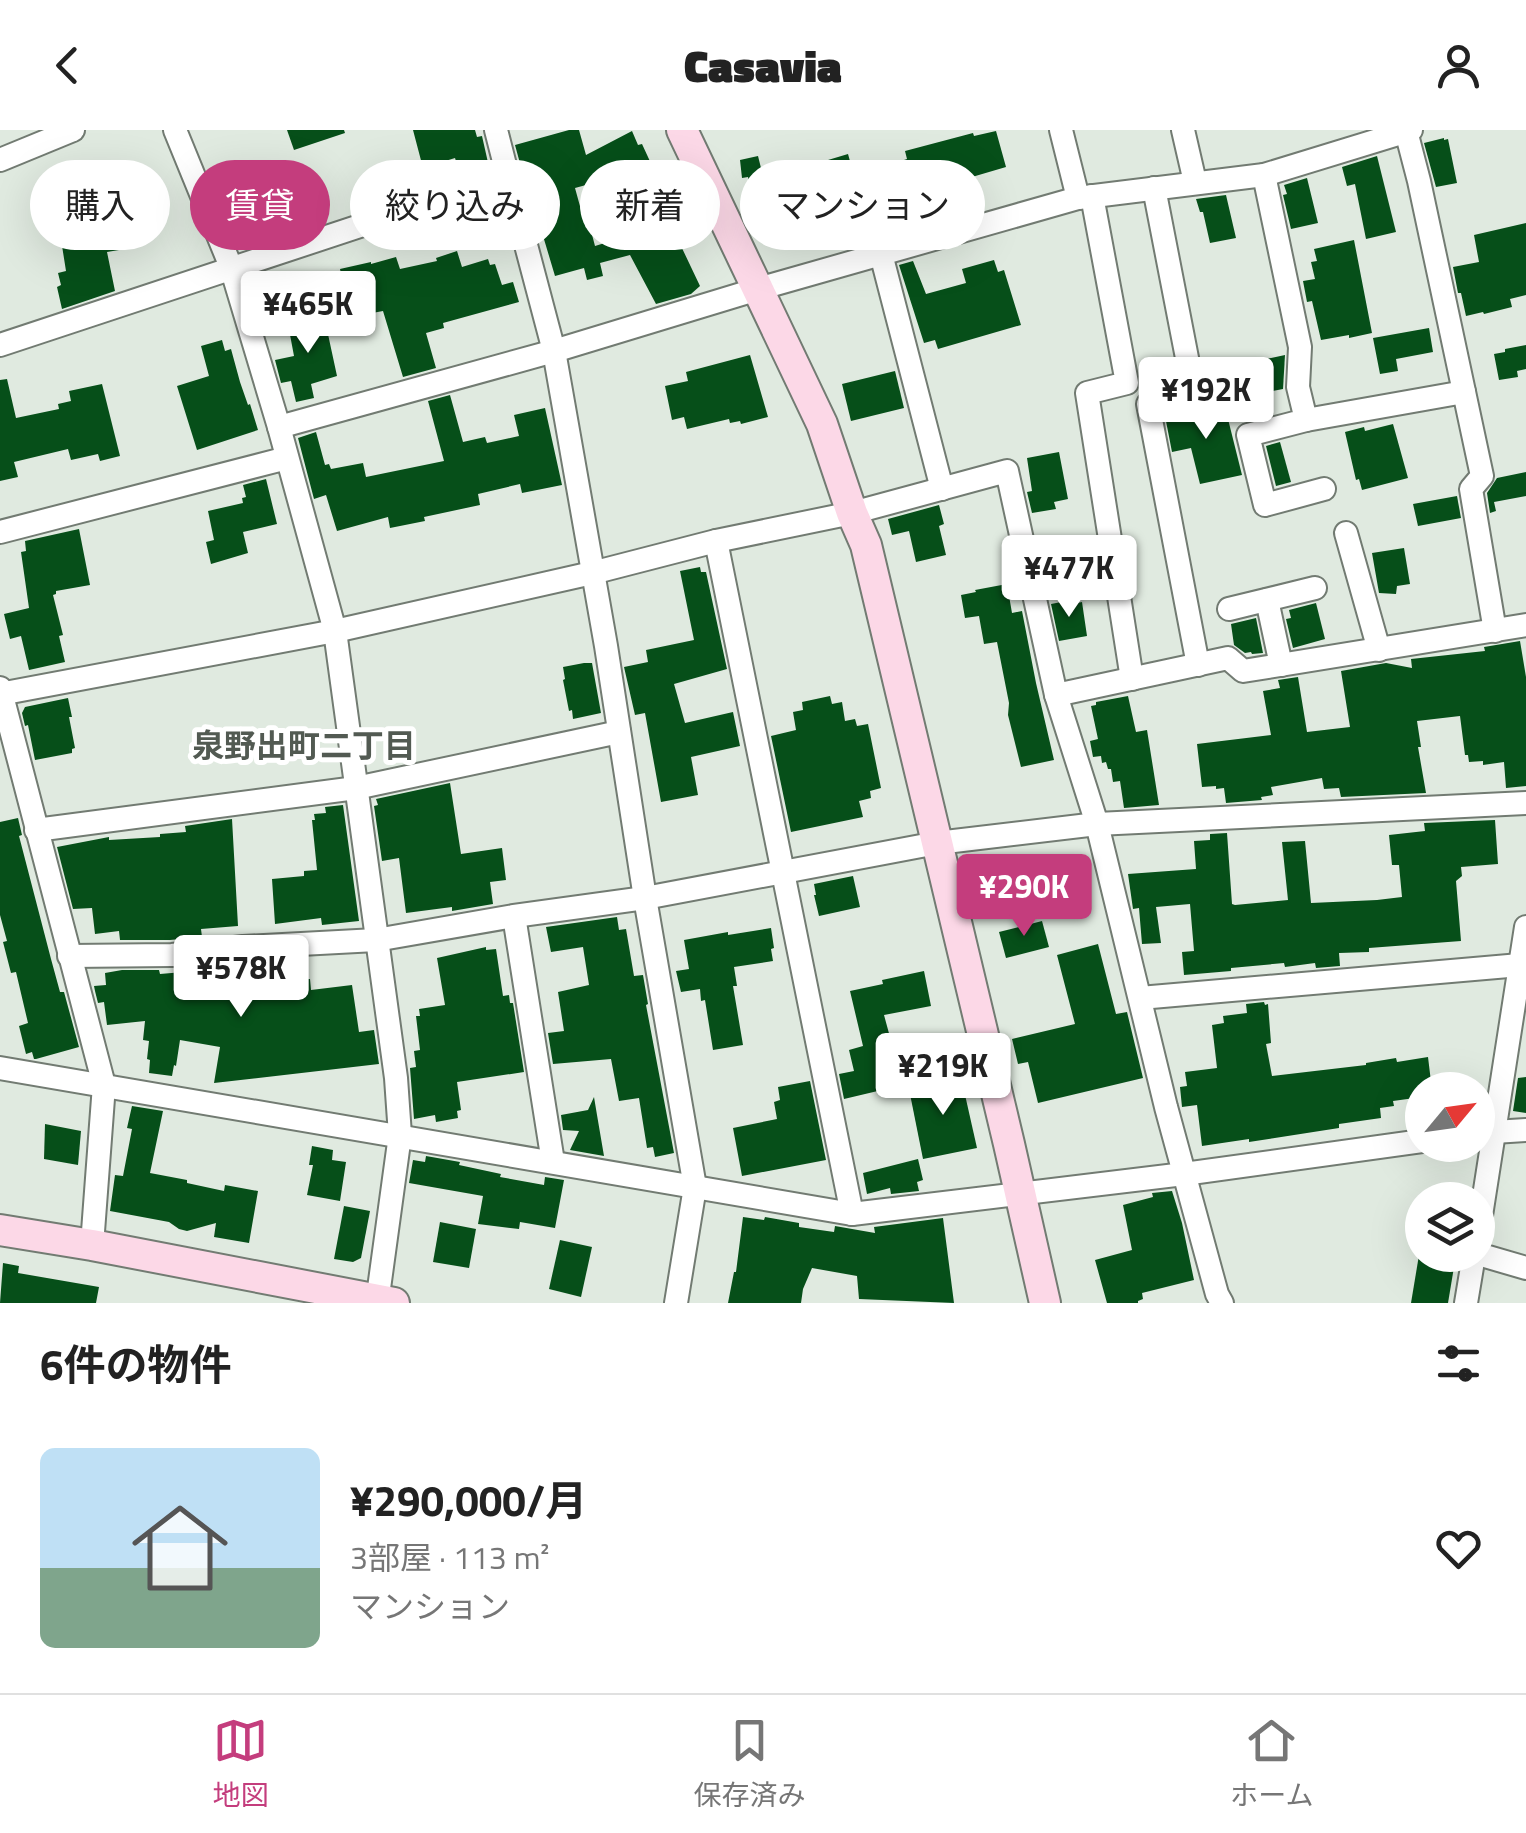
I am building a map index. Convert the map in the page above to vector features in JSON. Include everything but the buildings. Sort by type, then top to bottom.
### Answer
[{"type":"street","points":[[0,160],[74,130]]},
{"type":"street","points":[[0,1230],[383,1302],[400,1136],[396,1078],[335,631],[279,426],[230,268],[175,130]]},
{"type":"street","points":[[496,130],[504,160]]},
{"type":"street","points":[[682,130],[822,424],[866,545],[1045,1303]]},
{"type":"street","points":[[1061,130],[1085,197],[1127,383],[1148,404],[1198,665]]},
{"type":"street","points":[[1183,130],[1195,182]]},
{"type":"street","points":[[279,426],[554,351],[1085,197],[1264,175],[1408,131],[1482,476],[1471,490],[1495,631]]},
{"type":"street","points":[[1264,175],[1300,348],[1298,386],[1306,420]]},
{"type":"street","points":[[1148,404],[1194,394],[1154,188]]},
{"type":"street","points":[[0,345],[350,228]]},
{"type":"street","points":[[527,250],[554,351],[696,1187],[676,1303]]},
{"type":"street","points":[[881,254],[942,489]]},
{"type":"street","points":[[1127,383],[1088,393],[1132,679]]},
{"type":"street","points":[[1324,489],[1264,505],[1248,435],[1306,420],[1464,392]]},
{"type":"street","points":[[0,532],[287,458]]},
{"type":"street","points":[[92,1245],[104,1086],[0,692],[335,631],[852,513],[1007,472],[1056,695],[1097,824],[1184,1174],[1222,1303]]},
{"type":"street","points":[[1346,533],[1379,650]]},
{"type":"street","points":[[716,541],[852,1214]]},
{"type":"street","points":[[1229,609],[1314,588]]},
{"type":"street","points":[[1267,600],[1281,665]]},
{"type":"street","points":[[1056,695],[1228,658],[1243,671],[1526,626]]},
{"type":"street","points":[[36,830],[356,788],[620,732]]},
{"type":"street","points":[[68,956],[172,955],[376,940],[645,898],[936,843],[1097,824],[1526,804]]},
{"type":"street","points":[[514,916],[553,1162]]},
{"type":"street","points":[[1495,1088],[1526,927]]},
{"type":"street","points":[[1140,998],[1520,964]]},
{"type":"street","points":[[0,1068],[852,1214],[1405,1143]]},
{"type":"street","points":[[1495,1132],[1526,1130]]},
{"type":"street","points":[[1495,1260],[1526,1268]]},
{"type":"street","points":[[1466,1303],[1472,1272]]},
{"type":"district","name":"泉野出町二丁目","points":[[304,746]]}]
